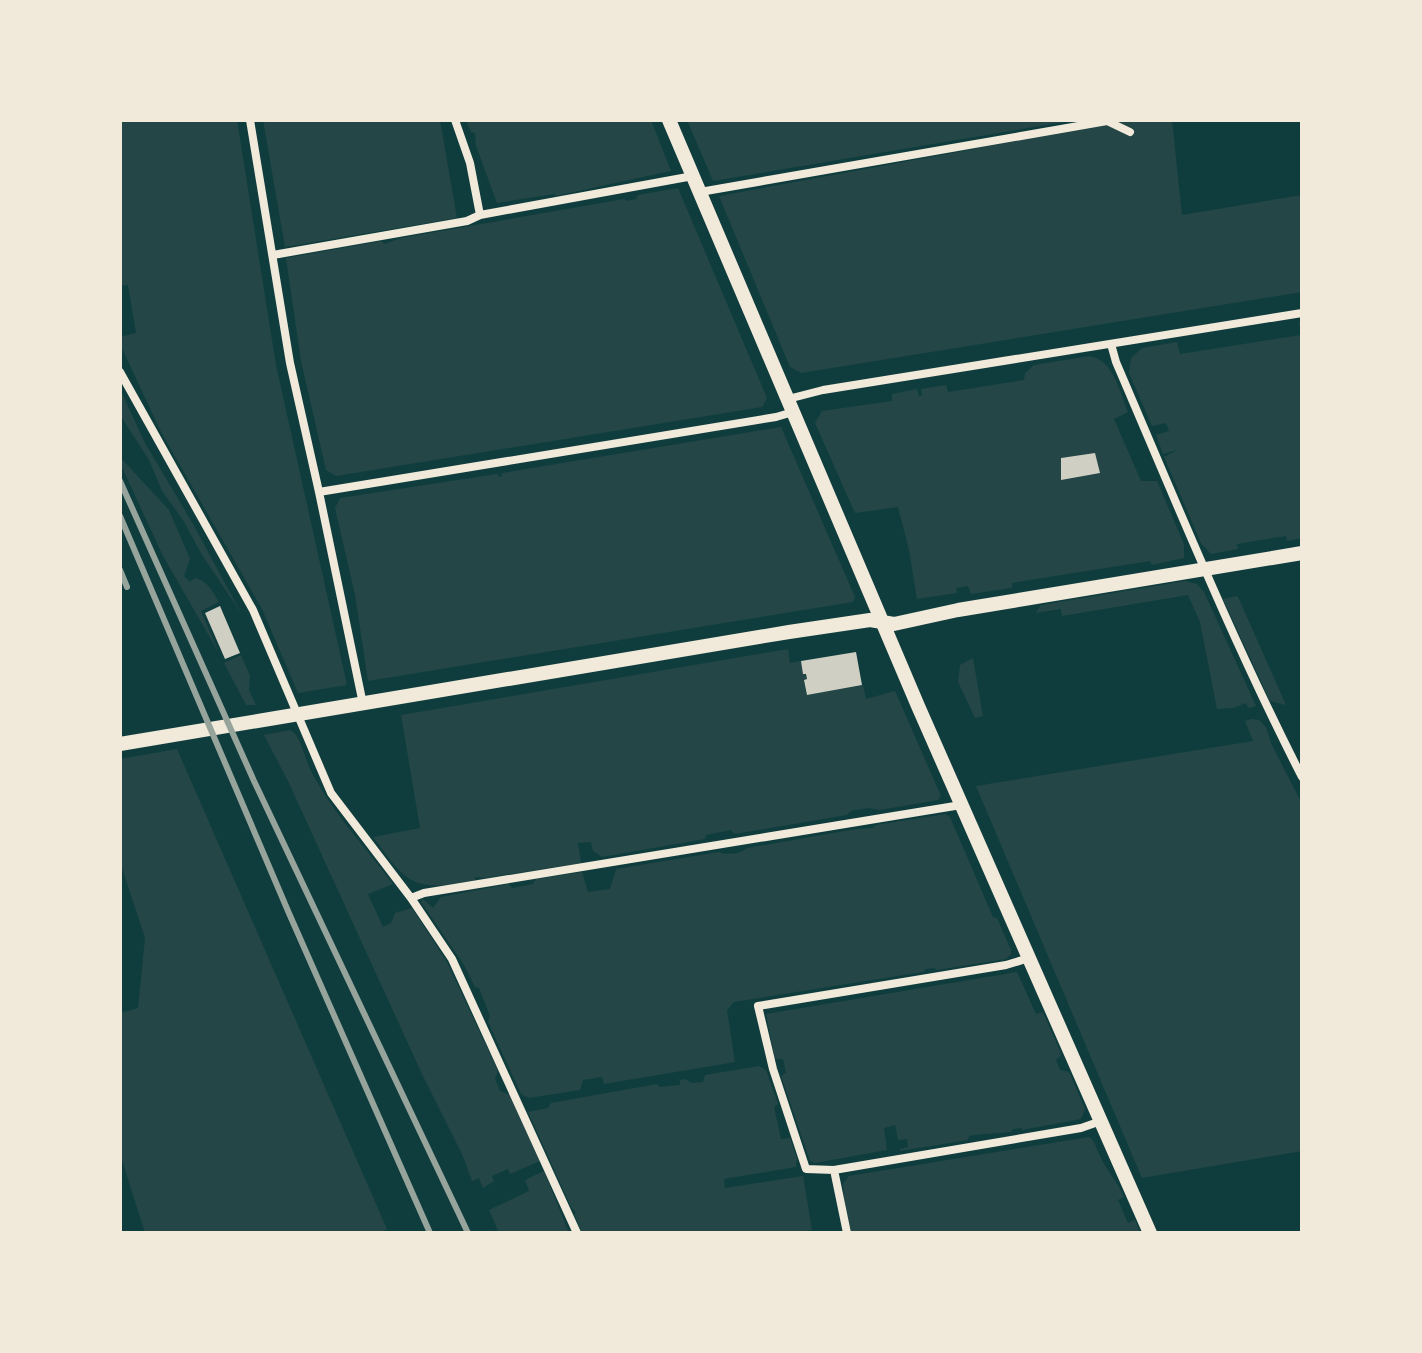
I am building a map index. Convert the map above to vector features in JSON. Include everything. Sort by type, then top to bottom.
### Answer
[{"type":"street","points":[[250,120],[290,363],[363,704]]},
{"type":"street","points":[[455,120],[470,163],[480,215]]},
{"type":"street","points":[[669,120],[961,805],[1150,1233]]},
{"type":"street","points":[[700,192],[1107,121],[1130,132]]},
{"type":"street","points":[[273,255],[467,221],[480,215],[693,176]]},
{"type":"street","points":[[319,492],[776,417],[790,405],[823,390],[1302,313]]},
{"type":"street","points":[[1111,344],[1203,569],[1269,715],[1302,777]]},
{"type":"street","points":[[120,372],[253,610],[331,793],[411,898],[462,977],[577,1233]]},
{"type":"street","points":[[120,744],[804,629],[870,620],[903,622],[958,610],[1302,553]]},
{"type":"street","points":[[411,898],[500,880],[961,805]]},
{"type":"street","points":[[1029,958],[1006,965],[758,1006],[773,1069],[806,1169],[834,1170],[1081,1128],[1101,1121]]},
{"type":"street","points":[[834,1170],[847,1233]]},
{"type":"shaded area","points":[[120,120],[237,120],[276,365],[347,685],[298,693],[262,609],[161,432],[120,344],[120,337],[136,333],[128,285],[120,286]]},
{"type":"shaded area","points":[[263,120],[440,120],[457,218],[285,247]]},
{"type":"shaded area","points":[[466,120],[651,120],[671,171],[555,196],[497,203],[476,146],[475,133],[471,132]]},
{"type":"shaded area","points":[[687,120],[1076,120],[713,181]]},
{"type":"shaded area","points":[[1102,120],[1172,120],[1182,215],[1302,195],[1302,292],[801,373],[790,367],[719,196],[974,149]]},
{"type":"shaded area","points":[[678,188],[767,398],[762,407],[336,476],[326,470],[301,361],[286,258],[382,241],[384,244],[401,238],[624,199],[627,201],[636,199],[638,195]]},
{"type":"shaded area","points":[[1302,321],[1302,538],[1287,541],[1286,536],[1237,544],[1238,549],[1211,554],[1201,543],[1164,457],[1177,450],[1163,454],[1156,435],[1169,431],[1166,423],[1152,426],[1129,373],[1131,358],[1142,348],[1177,342],[1180,354],[1301,335],[1299,322]]},
{"type":"shaded area","points":[[1089,356],[1104,363],[1114,378],[1128,412],[1114,419],[1141,481],[1157,481],[1184,544],[1184,558],[1012,583],[1012,588],[971,594],[968,586],[956,588],[957,593],[917,599],[898,507],[855,513],[815,423],[822,411],[892,401],[892,394],[917,389],[919,396],[922,395],[921,389],[946,385],[948,392],[1024,380],[1025,373],[1034,365]]},
{"type":"shaded area","points":[[120,389],[145,443],[241,613],[162,491],[149,460],[120,415]]},
{"type":"shaded area","points":[[781,427],[855,597],[853,602],[368,681],[355,595],[335,508],[340,498],[497,474],[499,477],[502,473]]},
{"type":"shaded area","points":[[120,457],[169,510],[190,559],[184,576],[190,582],[195,578],[203,581],[219,602],[201,611],[220,655],[163,556]]},
{"type":"shaded area","points":[[1185,581],[1197,584],[1204,592],[1256,706],[1248,708],[1246,703],[1217,709],[1200,622],[1188,595],[1062,616],[1061,609],[1036,613],[1041,605]]},
{"type":"shaded area","points":[[1237,596],[1286,705],[1270,701],[1223,599]]},
{"type":"shaded area","points":[[788,649],[790,663],[801,661],[807,679],[804,680],[807,695],[863,685],[866,699],[895,691],[941,796],[938,800],[880,810],[868,808],[851,811],[847,815],[735,834],[731,830],[706,835],[705,839],[602,857],[593,851],[591,842],[578,843],[581,863],[438,885],[425,885],[405,876],[373,837],[420,828],[401,715]]},
{"type":"shaded area","points":[[241,655],[250,676],[249,690],[256,705],[246,705],[224,663]]},
{"type":"shaded area","points":[[973,658],[983,716],[975,718],[958,682],[960,665]]},
{"type":"shaded area","points":[[1259,720],[1266,727],[1302,804],[1302,1151],[1142,1178],[976,786],[1253,741],[1245,721]]},
{"type":"shaded area","points":[[290,730],[298,738],[312,773],[330,802],[393,884],[368,894],[383,927],[391,923],[395,913],[412,908],[447,962],[498,1071],[495,1079],[500,1091],[510,1095],[540,1161],[510,1174],[508,1169],[492,1176],[494,1181],[483,1188],[479,1178],[472,1181],[264,735]]},
{"type":"shaded area","points":[[177,749],[387,1229],[380,1233],[145,1233],[120,1154],[120,1013],[138,1008],[145,938],[120,862],[120,759]]},
{"type":"shaded area","points":[[945,814],[950,817],[993,917],[997,918],[1011,950],[1006,959],[926,969],[923,972],[734,1002],[727,1010],[735,1062],[604,1084],[602,1077],[583,1080],[580,1090],[529,1098],[521,1094],[488,1022],[490,1016],[479,988],[475,987],[464,965],[421,902],[423,899],[433,908],[441,897],[509,884],[512,888],[533,884],[536,879],[582,872],[588,892],[610,889],[616,869],[719,852],[734,853],[747,848]]},
{"type":"shaded area","points":[[1017,972],[1036,1014],[1043,1012],[1060,1051],[1061,1055],[1056,1060],[1060,1070],[1069,1072],[1085,1109],[1081,1119],[1013,1129],[1011,1132],[974,1135],[969,1136],[968,1140],[900,1151],[908,1147],[907,1139],[898,1140],[895,1125],[884,1128],[887,1150],[815,1163],[810,1161],[781,1076],[786,1073],[783,1059],[775,1059],[766,1014]]},
{"type":"shaded area","points":[[759,1066],[766,1070],[778,1104],[774,1107],[781,1139],[790,1138],[797,1158],[796,1167],[724,1179],[725,1188],[803,1176],[812,1230],[792,1233],[582,1233],[576,1213],[528,1112],[548,1108],[551,1103],[657,1084],[660,1087],[680,1085],[680,1080],[703,1082],[705,1075]]},
{"type":"shaded area","points":[[1089,1137],[1124,1197],[1118,1200],[1128,1223],[1135,1220],[1140,1233],[851,1233],[846,1222],[843,1184],[849,1176]]},
{"type":"shaded area","points":[[544,1171],[569,1233],[499,1233],[489,1210],[529,1191],[525,1180]]},
{"type":"building","points":[[1095,453],[1100,473],[1061,480],[1061,458]]},
{"type":"building","points":[[220,606],[240,653],[225,659],[205,613]]},
{"type":"building","points":[[856,652],[862,685],[807,695],[804,680],[807,679],[801,661]]},
{"type":"railway","points":[[120,481],[254,781],[468,1233]]},
{"type":"railway","points":[[120,516],[288,911],[430,1233]]},
{"type":"railway","points":[[120,570],[127,587]]}]
